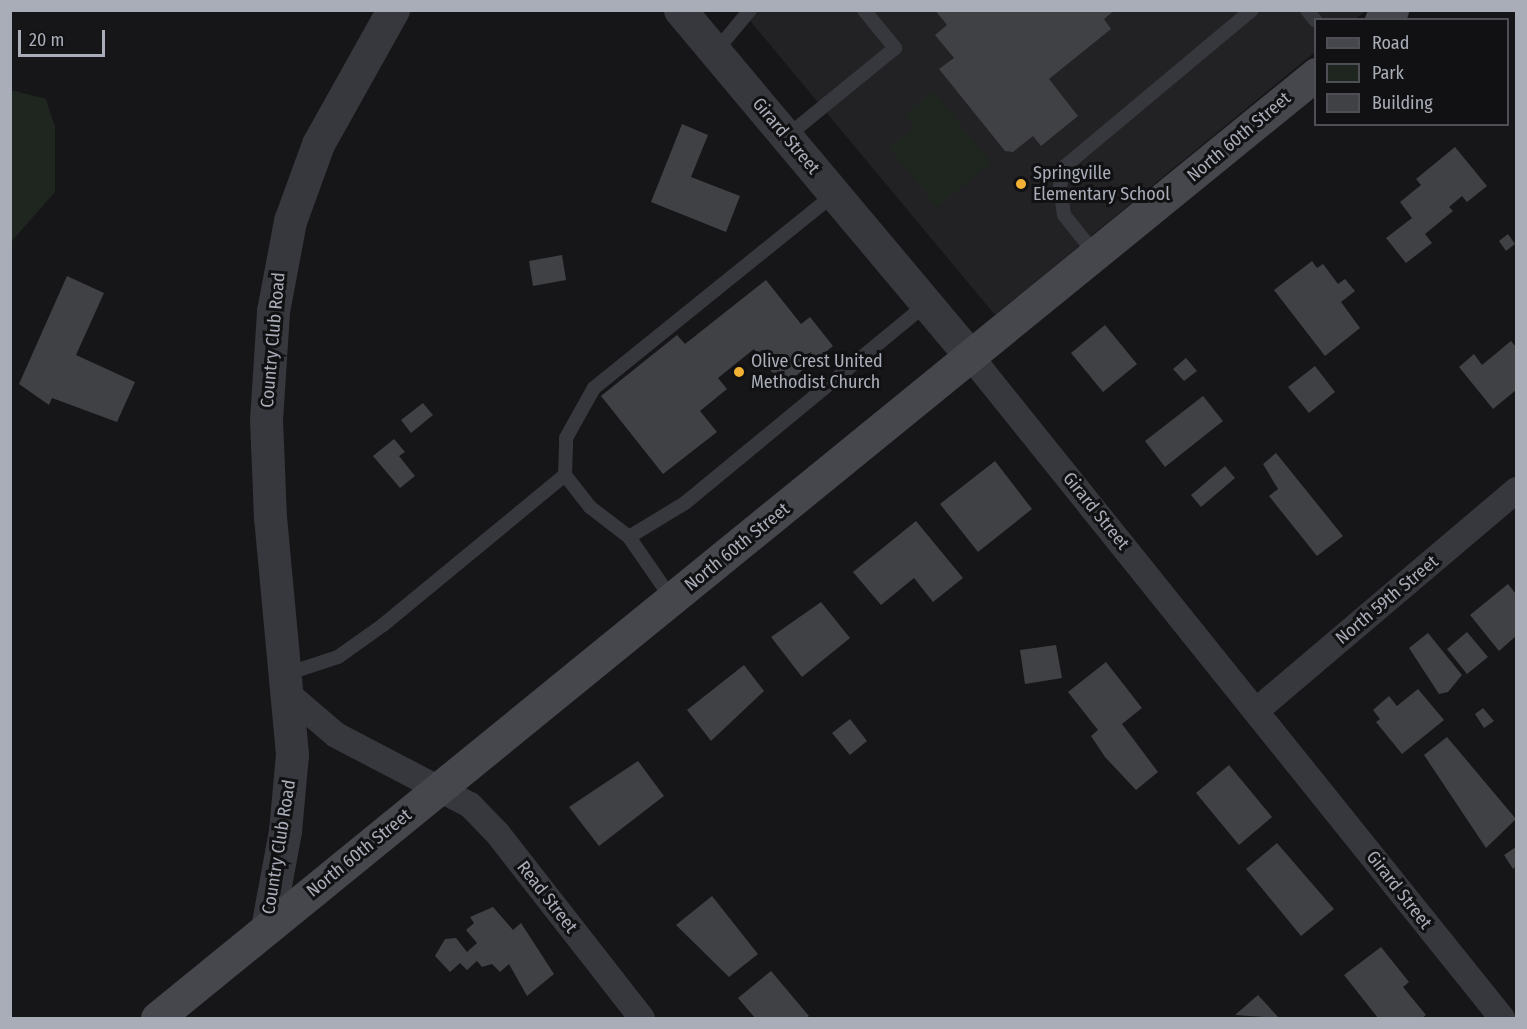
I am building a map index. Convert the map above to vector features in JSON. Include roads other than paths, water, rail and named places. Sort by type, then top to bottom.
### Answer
[{"type":"main road","name":"North 60th Street","points":[[157,1018],[1314,76]]},
{"type":"street","name":"Country Club Road","points":[[267,928],[290,799],[287,684],[266,420],[279,265],[318,144],[393,10]]},
{"type":"street","name":"Girard Street","points":[[680,10],[971,357],[1257,710],[1502,1018]]},
{"type":"street","name":"North 59th Street","points":[[1257,710],[1516,490]]},
{"type":"street","points":[[287,684],[336,735],[440,788]]},
{"type":"street","name":"Read Street","points":[[440,788],[470,805],[498,834],[642,1018]]},
{"type":"lane","points":[[715,52],[750,10]]},
{"type":"lane","points":[[786,137],[895,48],[864,10]]},
{"type":"lane","points":[[1096,255],[1064,215],[1060,186],[1064,167],[1252,10]]},
{"type":"lane","points":[[672,599],[629,537],[590,507],[565,475],[566,438],[576,412],[594,388],[834,194]]},
{"type":"lane","points":[[629,537],[685,502],[926,304]]},
{"type":"lane","points":[[287,684],[338,657],[374,632],[565,475]]},
{"type":"place","name":"Springville Elementary School","points":[[1021,184]]},
{"type":"place","name":"Olive Crest United Methodist Church","points":[[739,372]]}]
